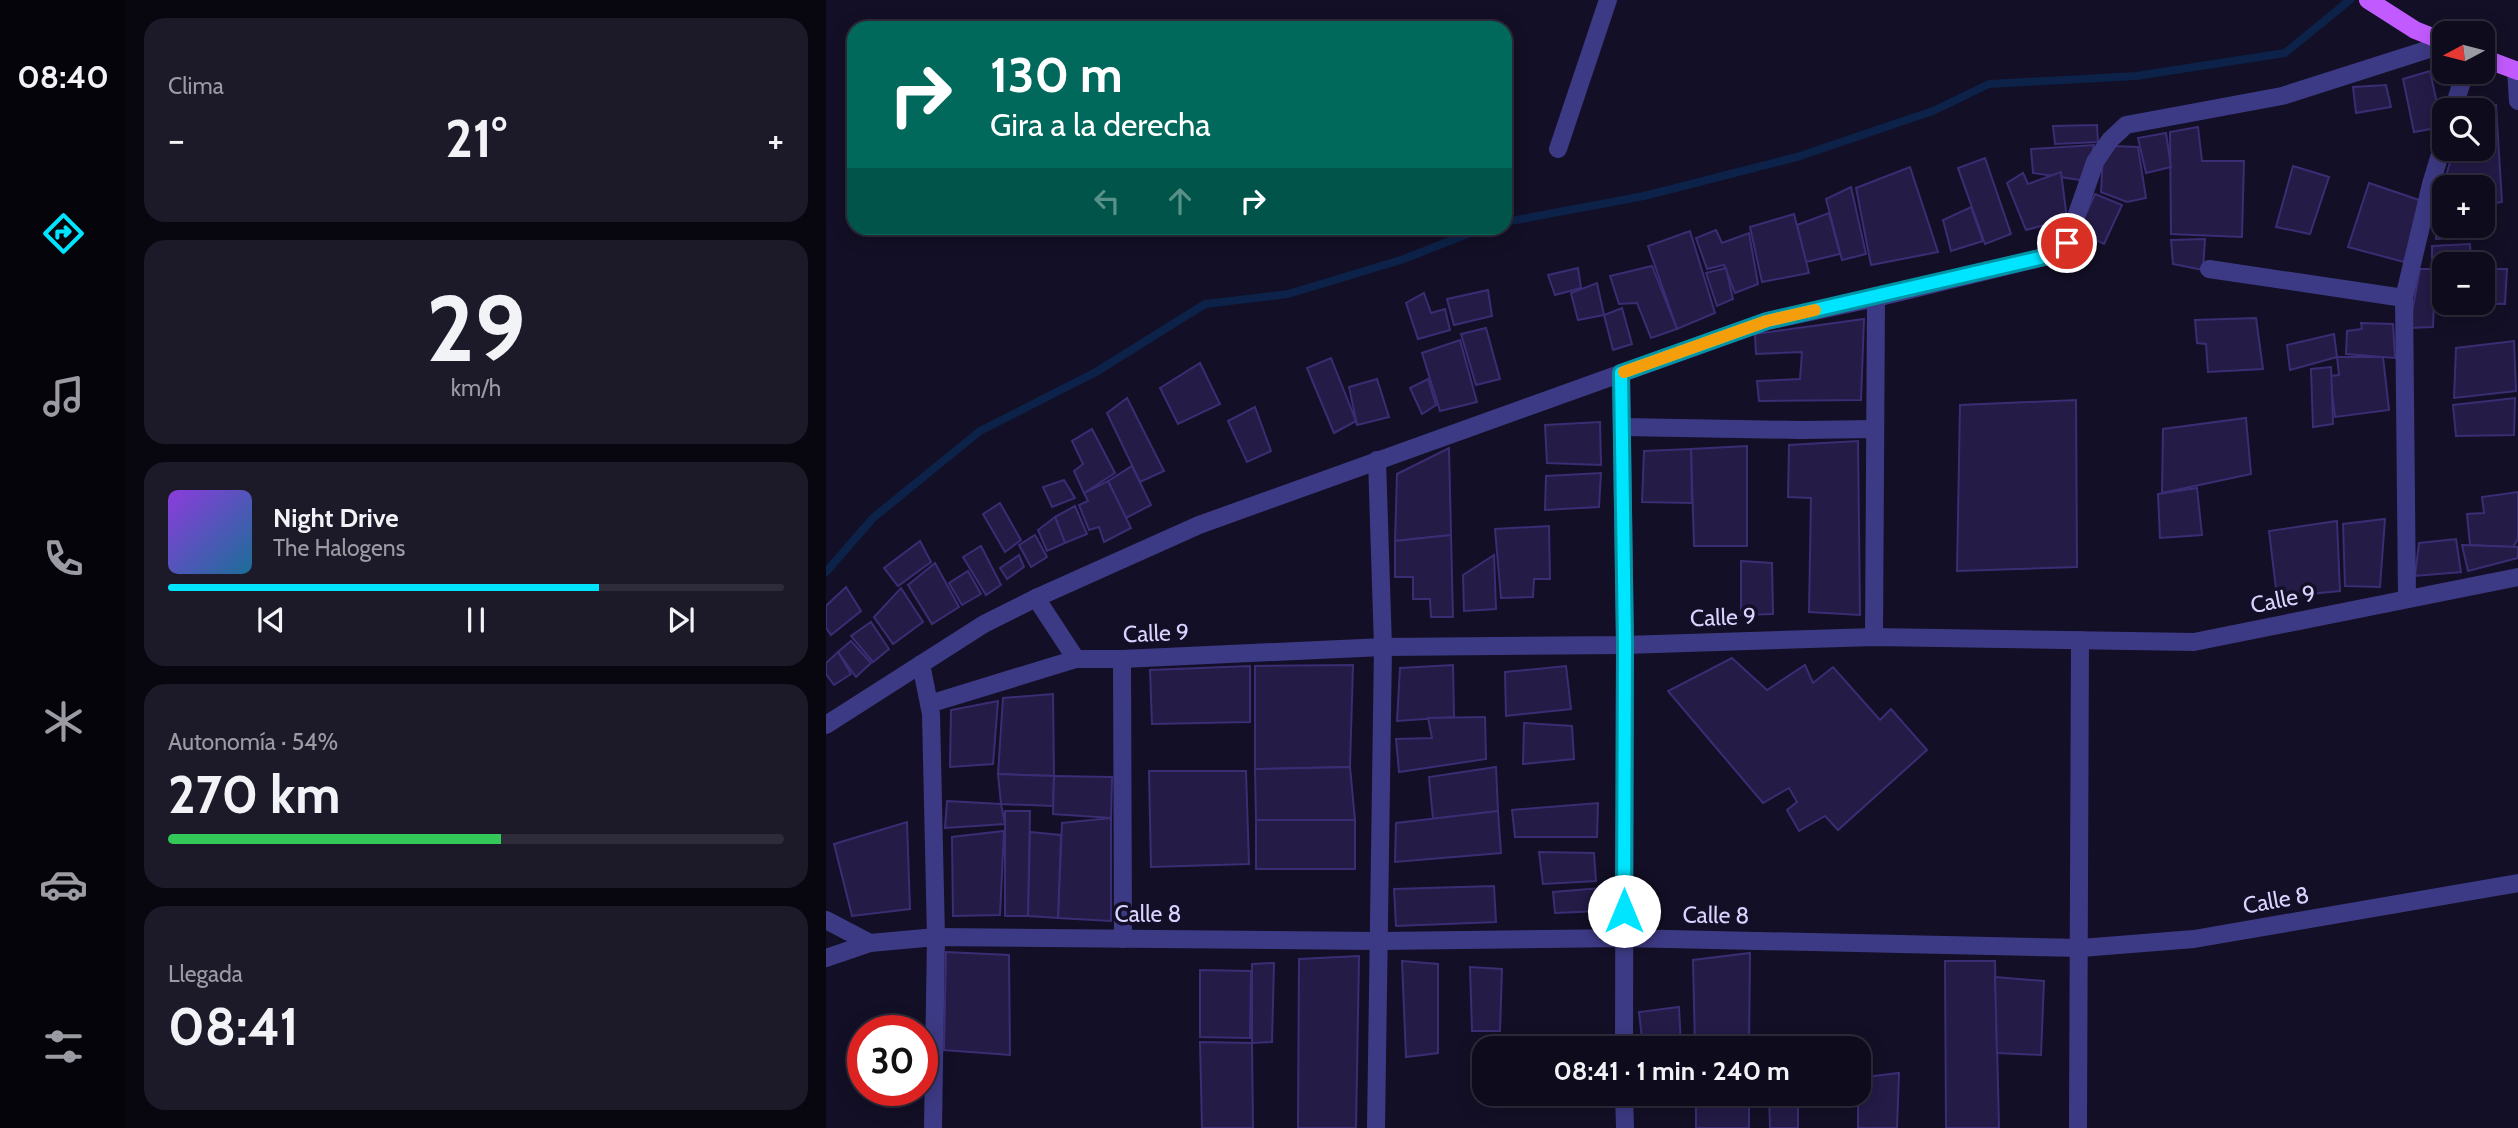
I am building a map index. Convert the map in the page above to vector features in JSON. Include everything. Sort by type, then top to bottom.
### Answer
[{"type":"main road","points":[[2368,0],[2432,37]]},
{"type":"main road","points":[[2496,63],[2517,70]]},
{"type":"street","points":[[1558,149],[1608,0]]},
{"type":"street","points":[[826,725],[984,624],[1199,525],[1767,321],[1876,298],[2055,253],[2067,243],[2095,162],[2110,140],[2126,125],[2282,96],[2432,47]]},
{"type":"street","points":[[2517,70],[2518,101]]},
{"type":"street","points":[[2407,599],[2404,298],[2438,161]]},
{"type":"street","points":[[2209,269],[2404,298]]},
{"type":"street","points":[[1874,637],[1876,298]]},
{"type":"street","points":[[1621,373],[1625,645],[1624,1036]]},
{"type":"street","points":[[1622,427],[1875,429]]},
{"type":"street","points":[[1376,1128],[1383,647],[1377,460]]},
{"type":"street","name":"Calle 9","points":[[929,704],[1076,659],[1383,647],[1625,645],[1874,637],[2194,642],[2518,577]]},
{"type":"street","points":[[1036,598],[1076,659]]},
{"type":"street","points":[[2078,1128],[2081,948],[2080,640]]},
{"type":"street","points":[[1122,659],[1123,939]]},
{"type":"street","points":[[921,664],[929,704],[936,937],[933,1128]]},
{"type":"street","name":"Calle 8","points":[[826,958],[870,943],[936,937],[1379,941],[1624,938],[2081,948],[2194,939],[2518,883]]},
{"type":"street","points":[[826,920],[870,943]]},
{"type":"street","points":[[1625,1106],[1625,1128]]},
{"type":"building","points":[[2430,71],[2436,98],[2432,98],[2432,129],[2414,132],[2403,79]]},
{"type":"building","points":[[2386,85],[2391,107],[2356,113],[2353,87]]},
{"type":"building","points":[[2495,105],[2502,202],[2495,203],[2495,175],[2446,175],[2450,161],[2495,161]]},
{"type":"building","points":[[2097,125],[2098,142],[2055,144],[2053,126]]},
{"type":"building","points":[[2198,127],[2202,161],[2244,161],[2242,237],[2171,234],[2170,132]]},
{"type":"building","points":[[2166,133],[2171,167],[2146,173],[2138,138]]},
{"type":"building","points":[[2094,145],[2087,181],[2033,173],[2031,149]]},
{"type":"building","points":[[2113,146],[2138,147],[2146,198],[2127,202],[2101,192],[2103,152]]},
{"type":"building","points":[[1985,158],[2011,234],[1985,244],[1958,168]]},
{"type":"building","points":[[2293,166],[2329,177],[2310,234],[2276,227]]},
{"type":"building","points":[[1910,167],[1938,252],[1871,265],[1856,188]]},
{"type":"building","points":[[2061,172],[2067,219],[2026,230],[2007,183],[2023,173],[2028,184]]},
{"type":"building","points":[[2369,183],[2422,201],[2404,262],[2348,247]]},
{"type":"building","points":[[1851,187],[1866,254],[1842,260],[1826,199]]},
{"type":"building","points":[[2095,194],[2122,205],[2104,244],[2078,231]]},
{"type":"building","points":[[1971,207],[1983,241],[1951,251],[1943,220]]},
{"type":"building","points":[[1829,213],[1840,254],[1806,262],[1797,225]]},
{"type":"building","points":[[1794,214],[1809,273],[1762,282],[1750,227]]},
{"type":"building","points":[[1716,230],[1722,243],[1749,233],[1758,284],[1735,293],[1724,265],[1707,269],[1696,238]]},
{"type":"building","points":[[1690,231],[1715,313],[1677,329],[1648,246]]},
{"type":"building","points":[[2205,239],[2203,270],[2173,264],[2171,240]]},
{"type":"building","points":[[2470,244],[2470,252],[2432,252],[2432,246]]},
{"type":"building","points":[[1652,266],[1677,329],[1651,338],[1637,303],[1619,304],[1610,276]]},
{"type":"building","points":[[1578,268],[1581,288],[1555,295],[1548,275]]},
{"type":"building","points":[[1726,268],[1733,299],[1717,306],[1706,273]]},
{"type":"building","points":[[2420,269],[2432,269],[2433,327],[2409,328]]},
{"type":"building","points":[[2495,269],[2507,269],[2505,304],[2495,304]]},
{"type":"building","points":[[1597,283],[1604,315],[1578,320],[1571,293]]},
{"type":"building","points":[[1488,290],[1492,316],[1454,325],[1447,299]]},
{"type":"building","points":[[1424,293],[1431,313],[1445,309],[1450,330],[1418,339],[1406,303]]},
{"type":"building","points":[[1622,308],[1632,344],[1613,350],[1604,315]]},
{"type":"building","points":[[2256,318],[2263,369],[2208,372],[2206,344],[2197,343],[2195,320]]},
{"type":"building","points":[[1864,319],[1861,400],[1759,401],[1757,381],[1800,379],[1802,352],[1756,354],[1755,334]]},
{"type":"building","points":[[2361,323],[2393,324],[2395,358],[2346,354],[2347,331],[2362,329]]},
{"type":"building","points":[[1486,328],[1500,379],[1476,385],[1461,334]]},
{"type":"building","points":[[2334,334],[2337,357],[2290,370],[2287,345]]},
{"type":"building","points":[[1460,340],[1477,402],[1440,411],[1422,353]]},
{"type":"building","points":[[2514,341],[2516,391],[2454,398],[2456,348]]},
{"type":"building","points":[[2337,357],[2383,357],[2389,410],[2335,417],[2330,376],[2339,375]]},
{"type":"building","points":[[1331,358],[1356,421],[1334,433],[1307,368]]},
{"type":"building","points":[[1200,363],[1220,404],[1178,424],[1160,388]]},
{"type":"building","points":[[2331,367],[2333,424],[2313,427],[2311,369]]},
{"type":"building","points":[[1377,379],[1389,417],[1357,425],[1349,387]]},
{"type":"building","points":[[1428,379],[1436,405],[1422,414],[1410,388]]},
{"type":"building","points":[[1127,398],[1164,471],[1140,482],[1107,413]]},
{"type":"building","points":[[2515,398],[2514,435],[2456,436],[2453,405]]},
{"type":"building","points":[[2076,400],[2077,567],[1957,571],[1960,405]]},
{"type":"building","points":[[1255,407],[1271,451],[1247,462],[1228,421]]},
{"type":"building","points":[[2246,418],[2251,474],[2162,493],[2163,429]]},
{"type":"building","points":[[1600,422],[1601,465],[1547,463],[1545,425]]},
{"type":"building","points":[[1092,429],[1115,473],[1084,493],[1074,471],[1083,464],[1072,441]]},
{"type":"building","points":[[1858,441],[1860,615],[1809,612],[1811,498],[1788,497],[1789,445]]},
{"type":"building","points":[[1747,446],[1747,546],[1694,546],[1691,449]]},
{"type":"building","points":[[1449,448],[1451,535],[1395,541],[1397,474]]},
{"type":"building","points":[[1691,449],[1692,503],[1642,502],[1644,451]]},
{"type":"building","points":[[1132,466],[1151,505],[1126,518],[1108,481]]},
{"type":"building","points":[[1601,473],[1599,507],[1545,510],[1546,476]]},
{"type":"building","points":[[1064,480],[1075,498],[1052,507],[1043,487]]},
{"type":"building","points":[[1108,481],[1131,528],[1104,542],[1099,527],[1089,530],[1079,505],[1088,501],[1084,493]]},
{"type":"building","points":[[2197,488],[2202,535],[2160,538],[2158,494]]},
{"type":"building","points":[[2518,492],[2518,539],[2513,547],[2470,545],[2467,514],[2484,513],[2482,497]]},
{"type":"building","points":[[1000,503],[1021,540],[1005,552],[983,514]]},
{"type":"building","points":[[1075,506],[1087,534],[1065,543],[1055,517]]},
{"type":"building","points":[[1055,517],[1065,543],[1047,551],[1038,530]]},
{"type":"building","points":[[2385,519],[2380,587],[2345,586],[2343,524]]},
{"type":"building","points":[[2337,521],[2340,591],[2277,597],[2269,531]]},
{"type":"building","points":[[1549,526],[1550,579],[1534,579],[1533,597],[1501,598],[1495,529]]},
{"type":"building","points":[[1035,535],[1047,557],[1031,567],[1019,545]]},
{"type":"building","points":[[1451,535],[1453,617],[1431,617],[1430,599],[1413,599],[1413,577],[1395,577],[1395,541]]},
{"type":"building","points":[[2456,539],[2461,572],[2415,576],[2419,543]]},
{"type":"building","points":[[920,541],[931,562],[898,586],[884,568]]},
{"type":"building","points":[[2462,545],[2518,547],[2518,558],[2468,571]]},
{"type":"building","points":[[981,546],[1001,585],[986,595],[963,557]]},
{"type":"building","points":[[1019,555],[1024,567],[1007,579],[1000,568]]},
{"type":"building","points":[[1494,555],[1496,609],[1464,611],[1463,575]]},
{"type":"building","points":[[1741,561],[1772,563],[1773,614],[1741,615]]},
{"type":"building","points":[[935,563],[959,607],[932,624],[908,585]]},
{"type":"building","points":[[968,571],[981,594],[962,605],[949,583]]},
{"type":"building","points":[[846,587],[861,611],[831,635],[826,628],[826,606]]},
{"type":"building","points":[[901,588],[923,622],[893,644],[874,617]]},
{"type":"building","points":[[871,622],[889,649],[873,662],[851,636]]},
{"type":"building","points":[[851,641],[871,663],[856,677],[838,652]]},
{"type":"building","points":[[838,652],[851,674],[834,685],[826,674],[826,663]]},
{"type":"building","points":[[1732,658],[1767,690],[1805,665],[1813,683],[1833,667],[1880,720],[1891,709],[1927,750],[1838,830],[1825,816],[1799,831],[1787,810],[1797,802],[1789,788],[1763,803],[1668,691]]},
{"type":"building","points":[[1353,665],[1350,767],[1255,769],[1255,666]]},
{"type":"building","points":[[1453,665],[1454,717],[1397,721],[1400,668]]},
{"type":"building","points":[[1250,666],[1250,722],[1152,724],[1150,670]]},
{"type":"building","points":[[1566,666],[1571,709],[1506,716],[1505,672]]},
{"type":"building","points":[[1053,694],[1054,776],[998,774],[1003,698]]},
{"type":"building","points":[[998,701],[993,764],[950,767],[951,710]]},
{"type":"building","points":[[1485,717],[1486,759],[1399,772],[1396,739],[1432,738],[1428,718]]},
{"type":"building","points":[[1524,723],[1572,726],[1574,759],[1523,764]]},
{"type":"building","points":[[1350,767],[1355,820],[1256,820],[1255,769]]},
{"type":"building","points":[[1496,767],[1498,811],[1433,819],[1429,777]]},
{"type":"building","points":[[1149,771],[1246,771],[1249,864],[1151,867]]},
{"type":"building","points":[[998,774],[1054,776],[1053,806],[1001,804]]},
{"type":"building","points":[[1054,776],[1112,777],[1111,818],[1053,814]]},
{"type":"building","points":[[947,801],[1001,804],[1005,824],[945,828]]},
{"type":"building","points":[[1598,803],[1597,837],[1515,837],[1512,810]]},
{"type":"building","points":[[1005,811],[1030,811],[1028,916],[1005,916]]},
{"type":"building","points":[[1498,811],[1501,853],[1395,862],[1396,823]]},
{"type":"building","points":[[1111,818],[1111,921],[1058,918],[1062,823]]},
{"type":"building","points":[[1256,820],[1355,820],[1355,869],[1256,869]]},
{"type":"building","points":[[907,822],[910,909],[852,916],[834,844]]},
{"type":"building","points":[[1004,831],[1000,915],[953,916],[952,837]]},
{"type":"building","points":[[1030,832],[1061,835],[1058,918],[1028,916]]},
{"type":"building","points":[[1539,852],[1594,853],[1596,881],[1543,884]]},
{"type":"building","points":[[1494,886],[1496,922],[1396,926],[1394,889]]},
{"type":"building","points":[[1601,888],[1601,911],[1555,913],[1553,892]]},
{"type":"building","points":[[946,952],[1009,955],[1010,1055],[944,1050]]},
{"type":"building","points":[[1750,953],[1749,1036],[1695,1036],[1693,960]]},
{"type":"building","points":[[1359,956],[1356,1128],[1298,1128],[1299,959]]},
{"type":"building","points":[[1402,961],[1438,964],[1438,1053],[1406,1057]]},
{"type":"building","points":[[1945,961],[1995,961],[1999,1128],[1946,1128]]},
{"type":"building","points":[[1274,963],[1272,1042],[1252,1043],[1252,964]]},
{"type":"building","points":[[1470,967],[1502,969],[1500,1031],[1472,1031]]},
{"type":"building","points":[[1200,970],[1251,971],[1250,1038],[1200,1037]]},
{"type":"building","points":[[1995,977],[2044,981],[2041,1055],[1997,1053]]},
{"type":"building","points":[[1679,1007],[1680,1036],[1642,1036],[1639,1012]]},
{"type":"building","points":[[1200,1042],[1252,1043],[1253,1128],[1202,1128]]},
{"type":"building","points":[[1899,1073],[1897,1128],[1858,1128],[1858,1106],[1871,1106],[1871,1076]]},
{"type":"building","points":[[1696,1106],[1749,1106],[1749,1128],[1696,1128]]},
{"type":"building","points":[[1769,1106],[1798,1106],[1798,1128],[1770,1128]]},
{"type":"waterway","points":[[1512,221],[1644,196],[1797,157],[1933,111],[1989,84],[2136,76],[2285,53],[2350,0]]},
{"type":"waterway","points":[[826,572],[873,518],[980,431],[1096,372],[1205,304],[1288,294],[1401,260],[1465,235]]},
{"type":"slow traffic","points":[[1624,372],[1767,321],[1815,310]]},
{"type":"route","points":[[1624,911],[1625,645],[1621,373],[1767,321],[1876,298],[2044,257],[2055,253],[2067,243]]}]
